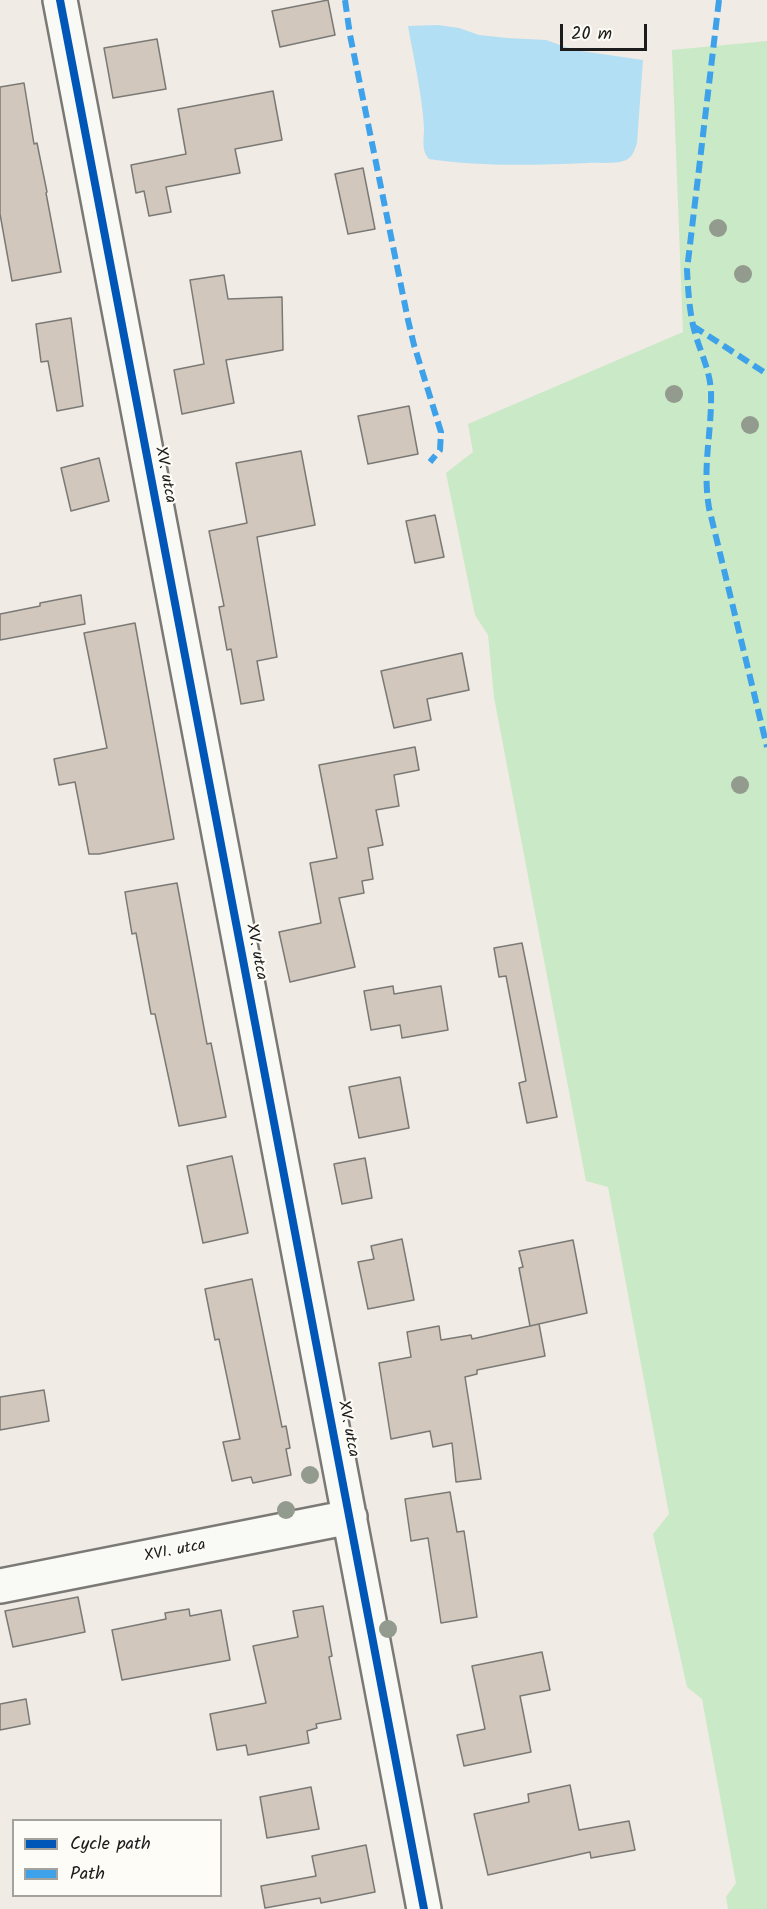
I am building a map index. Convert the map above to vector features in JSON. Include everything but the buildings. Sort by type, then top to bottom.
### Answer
[{"type":"street","name":"XV. utca","points":[[60,0],[424,1909]]},
{"type":"street","name":"XVI. utca","points":[[0,1586],[350,1517]]},
{"type":"green space","points":[[767,41],[767,1909],[728,1909],[726,1897],[736,1883],[702,1699],[687,1687],[653,1534],[669,1514],[608,1187],[586,1181],[494,697],[488,635],[475,615],[446,473],[473,452],[468,424],[683,332],[672,50]]},
{"type":"water","points":[[438,25],[459,28],[479,35],[546,40],[574,50],[643,60],[637,143],[632,156],[614,163],[528,165],[429,159],[424,149],[422,102],[408,26]]},
{"type":"marked path","points":[[345,0],[350,35],[408,320],[441,432],[440,450],[430,462]]},
{"type":"marked path","points":[[719,0],[687,270],[693,325],[711,392],[706,478],[709,508],[767,747]]},
{"type":"marked path","points":[[693,326],[767,374]]},
{"type":"cycle path","points":[[60,0],[424,1909]]}]
